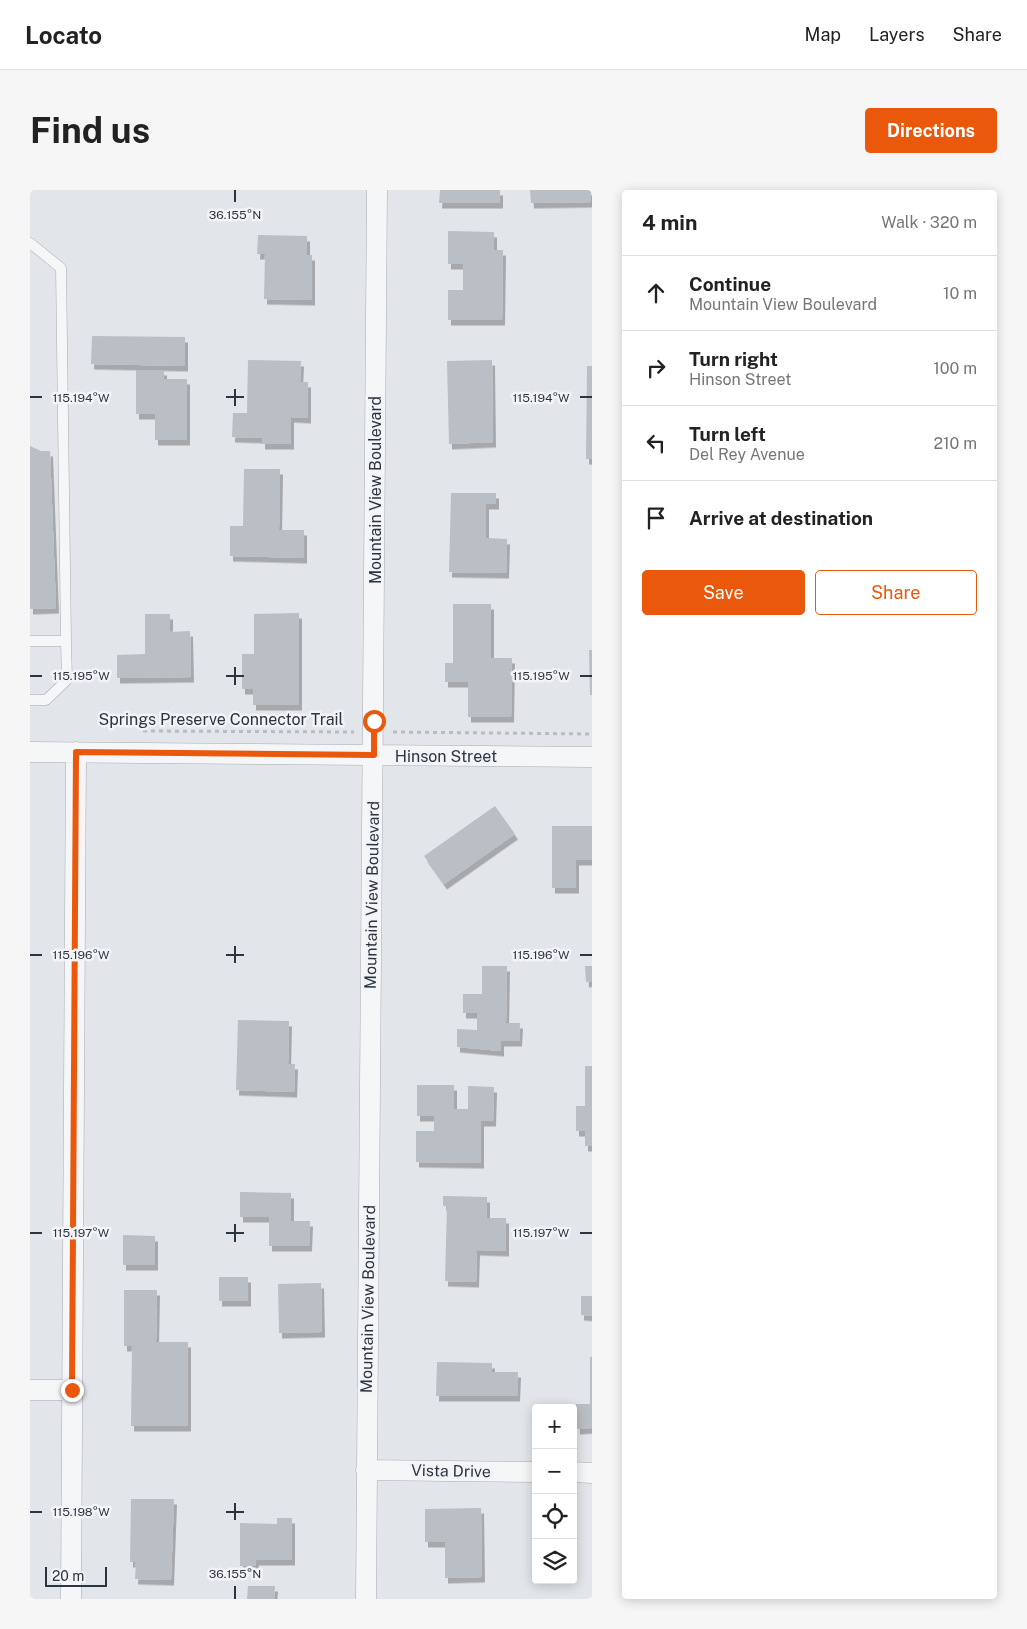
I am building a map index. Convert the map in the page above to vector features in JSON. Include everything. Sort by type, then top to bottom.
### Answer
[{"type":"street","name":"Mountain View Boulevard","points":[[366,1599],[377,190]]},
{"type":"street","name":"Hinson Street","points":[[30,752],[592,757]]},
{"type":"street","points":[[71,1599],[76,752]]},
{"type":"street","points":[[30,1390],[72,1390]]},
{"type":"street","name":"Vista Drive","points":[[366,1470],[532,1472]]},
{"type":"street","points":[[577,1472],[592,1473]]},
{"type":"lane","points":[[30,243],[61,268],[67,680],[46,700],[30,700]]},
{"type":"lane","points":[[30,641],[66,641]]},
{"type":"path","name":"Springs Preserve Connector Trail","points":[[138,731],[592,734]]},
{"type":"building","points":[[440,190],[500,190],[500,203],[439,203]]},
{"type":"building","points":[[530,190],[591,190],[591,202],[531,203]]},
{"type":"building","points":[[448,231],[494,232],[494,250],[503,250],[502,320],[448,320],[448,290],[463,290],[463,264],[448,264]]},
{"type":"building","points":[[258,235],[307,236],[307,255],[312,255],[312,300],[264,299],[265,254],[257,254]]},
{"type":"building","points":[[92,336],[185,337],[185,366],[91,364]]},
{"type":"building","points":[[248,360],[301,361],[300,382],[308,382],[308,418],[291,417],[291,444],[262,444],[262,438],[232,437],[233,413],[247,413]]},
{"type":"building","points":[[492,360],[493,442],[449,444],[447,361]]},
{"type":"building","points":[[587,366],[592,366],[592,459],[586,459]]},
{"type":"building","points":[[136,370],[164,370],[164,379],[187,379],[187,440],[155,440],[155,414],[136,414]]},
{"type":"building","points":[[30,446],[41,451],[50,451],[56,608],[30,609]]},
{"type":"building","points":[[244,469],[280,469],[279,530],[304,530],[304,558],[230,556],[230,526],[243,526]]},
{"type":"building","points":[[451,493],[496,493],[496,504],[486,504],[486,538],[507,539],[506,573],[449,572]]},
{"type":"building","points":[[453,604],[491,604],[491,658],[512,658],[511,717],[468,717],[468,682],[445,682],[445,663],[453,663]]},
{"type":"building","points":[[299,613],[299,705],[253,705],[253,689],[242,689],[242,654],[254,654],[254,614]]},
{"type":"building","points":[[145,614],[170,614],[170,632],[190,631],[191,677],[117,678],[117,655],[145,654]]},
{"type":"building","points":[[589,650],[592,650],[592,695],[590,695]]},
{"type":"building","points":[[495,806],[515,834],[444,884],[424,856]]},
{"type":"building","points":[[552,826],[592,826],[592,860],[576,860],[576,888],[552,888]]},
{"type":"building","points":[[482,966],[507,966],[506,1023],[520,1023],[519,1041],[501,1041],[501,1051],[457,1047],[457,1029],[477,1030],[477,1013],[463,1013],[463,994],[482,994]]},
{"type":"building","points":[[585,966],[592,966],[592,981],[586,982]]},
{"type":"building","points":[[238,1020],[289,1021],[288,1064],[295,1064],[294,1092],[236,1090]]},
{"type":"building","points":[[585,1066],[592,1066],[592,1146],[585,1146],[585,1131],[576,1131],[576,1106],[585,1106]]},
{"type":"building","points":[[417,1085],[454,1085],[454,1109],[468,1109],[468,1086],[494,1087],[493,1121],[481,1121],[481,1163],[416,1162],[416,1131],[434,1131],[434,1116],[417,1116]]},
{"type":"building","points":[[240,1192],[291,1193],[291,1221],[310,1221],[309,1246],[269,1246],[269,1217],[240,1217]]},
{"type":"building","points":[[443,1196],[487,1197],[487,1218],[506,1218],[506,1251],[477,1250],[476,1282],[445,1281],[447,1206],[443,1206]]},
{"type":"building","points":[[123,1235],[155,1236],[155,1265],[123,1265]]},
{"type":"building","points":[[219,1277],[248,1277],[248,1301],[219,1301]]},
{"type":"building","points":[[321,1283],[322,1332],[279,1333],[278,1284]]},
{"type":"building","points":[[124,1290],[157,1290],[156,1342],[188,1342],[188,1426],[131,1426],[132,1346],[124,1346]]},
{"type":"building","points":[[581,1296],[592,1296],[592,1316],[581,1315]]},
{"type":"building","points":[[590,1357],[592,1357],[592,1404],[590,1404]]},
{"type":"building","points":[[437,1362],[492,1363],[492,1372],[518,1372],[517,1396],[436,1396]]},
{"type":"building","points":[[577,1404],[592,1404],[592,1428],[577,1429]]},
{"type":"building","points":[[131,1499],[174,1499],[171,1580],[135,1579],[136,1562],[130,1562]]},
{"type":"building","points":[[481,1508],[482,1577],[445,1578],[445,1542],[425,1542],[425,1509]]},
{"type":"building","points":[[277,1518],[292,1518],[292,1560],[256,1560],[256,1566],[240,1566],[240,1523],[277,1524]]},
{"type":"building","points":[[248,1586],[275,1586],[274,1599],[247,1599]]},
{"type":"route","points":[[72,1390],[76,752],[374,755],[374,721]]}]
